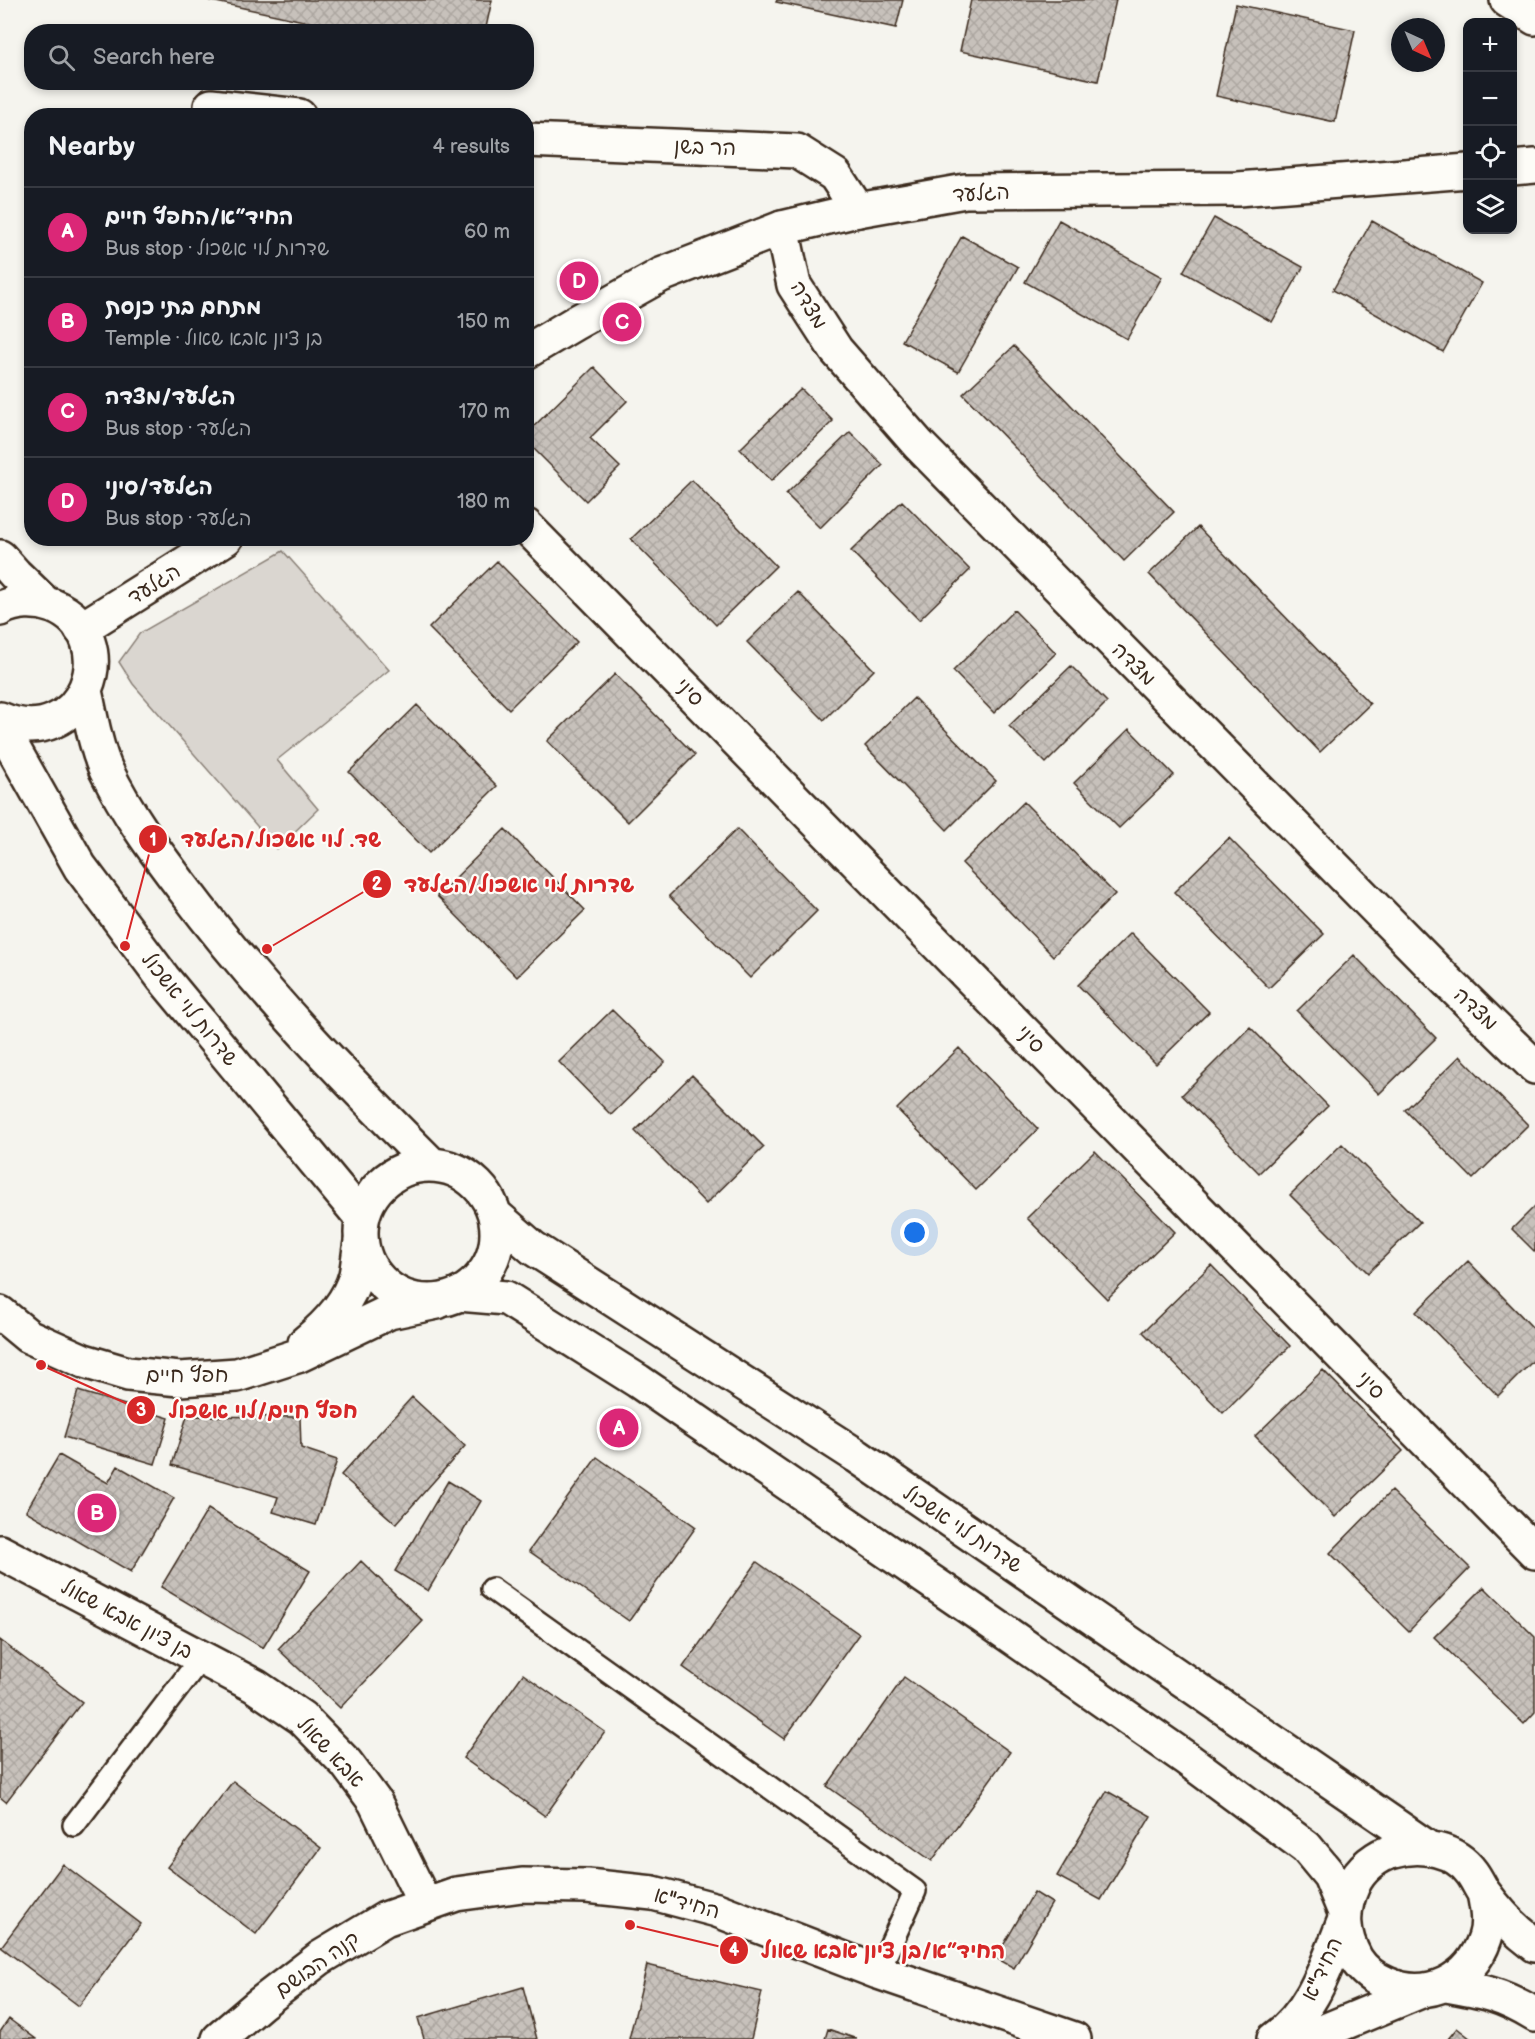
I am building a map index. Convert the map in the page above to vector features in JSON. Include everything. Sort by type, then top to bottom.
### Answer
[{"type":"street","points":[[1507,0],[1535,18]]},
{"type":"street","points":[[211,106],[229,108]]},
{"type":"street","name":"הר בשן","points":[[534,140],[797,151],[835,175],[858,210]]},
{"type":"street","points":[[1517,168],[1535,166]]},
{"type":"street","name":"הגלעד","points":[[534,347],[574,322],[661,275],[782,228],[858,210],[965,192],[1238,189],[1463,171]]},
{"type":"street","name":"מצדה","points":[[782,228],[794,285],[836,350],[918,444],[1448,982],[1535,1067]]},
{"type":"street","name":"סיני","points":[[534,534],[1535,1552]]},
{"type":"street","name":"הגלעד","points":[[81,629],[213,546]]},
{"type":"street","points":[[0,557],[45,603],[66,614],[81,629],[90,650],[91,671],[85,691],[73,709],[56,720],[36,726],[14,725],[0,719]]},
{"type":"street","points":[[0,609],[26,602],[45,603]]},
{"type":"street","points":[[85,691],[96,743],[106,769],[139,830],[215,932],[316,1047],[432,1165]]},
{"type":"street","name":"שדרות לוי אשכול","points":[[0,725],[80,867],[361,1230]]},
{"type":"street","points":[[448,1298],[478,1280],[491,1261],[497,1239],[495,1215],[486,1196],[472,1179],[453,1169],[432,1165],[408,1168],[387,1179],[371,1197],[361,1230],[367,1263],[379,1281],[395,1293],[415,1301],[448,1298],[506,1298],[638,1381],[1187,1759],[1306,1847],[1330,1876],[1344,1916],[1348,1945],[1360,1965],[1377,1980],[1398,1989],[1486,1991],[1512,2001],[1535,2015]]},
{"type":"street","name":"שדרות לוי אשכול","points":[[495,1215],[533,1248],[857,1456],[1428,1848]]},
{"type":"street","name":"חפץ חיים","points":[[279,1362],[316,1334],[341,1306],[355,1277],[361,1230]]},
{"type":"street","name":"חפץ חיים","points":[[0,1313],[28,1336],[84,1361],[128,1374],[180,1379],[237,1375],[297,1356],[389,1311],[448,1298]]},
{"type":"street","name":"בן ציון אבא שאול","points":[[0,1552],[255,1686]]},
{"type":"street","name":"אבא שאול","points":[[255,1686],[303,1718],[346,1763],[375,1802],[425,1905]]},
{"type":"street","points":[[1344,1916],[1347,1898],[1356,1879],[1370,1863],[1388,1852],[1408,1847],[1428,1848],[1452,1856],[1471,1872],[1484,1893],[1513,1927],[1535,1946]]},
{"type":"street","name":"החיד\"א","points":[[425,1905],[456,1894],[522,1885],[587,1886],[653,1893],[717,1910],[878,1972],[1074,2039]]},
{"type":"street","points":[[1433,1988],[1464,1973],[1478,1956],[1486,1936],[1488,1914],[1484,1893]]},
{"type":"street","name":"קנה הבושם","points":[[219,2039],[320,1958],[385,1919],[425,1905]]},
{"type":"street","name":"החיד\"א","points":[[1274,2039],[1284,2032],[1301,2012],[1320,1982],[1344,1916]]},
{"type":"street","name":"החיד\"א","points":[[1305,2039],[1433,1988]]},
{"type":"lane","points":[[492,1589],[915,1891],[878,1972]]},
{"type":"lane","points":[[74,1824],[201,1658]]},
{"type":"shaded area","points":[[283,551],[389,670],[277,760],[318,809],[277,849],[133,684],[119,662],[140,633]]},
{"type":"building","points":[[207,0],[492,0],[487,24],[317,24]]},
{"type":"building","points":[[777,0],[903,0],[896,28],[776,2]]},
{"type":"building","points":[[971,0],[1116,0],[1098,81],[960,51]]},
{"type":"building","points":[[1236,4],[1355,30],[1335,122],[1216,96]]},
{"type":"building","points":[[1214,218],[1303,267],[1272,322],[1183,272]]},
{"type":"building","points":[[1059,220],[1162,277],[1127,339],[1025,282]]},
{"type":"building","points":[[1372,221],[1482,283],[1443,352],[1333,290]]},
{"type":"building","points":[[962,236],[1018,267],[958,372],[902,341]]},
{"type":"building","points":[[1014,346],[1174,512],[1124,561],[963,394]]},
{"type":"building","points":[[594,367],[627,401],[590,438],[620,467],[586,501],[534,449],[534,426]]},
{"type":"building","points":[[801,389],[833,421],[771,481],[740,449]]},
{"type":"building","points":[[850,432],[883,465],[820,528],[786,494]]},
{"type":"building","points":[[692,480],[776,566],[716,625],[631,539]]},
{"type":"building","points":[[902,501],[970,570],[919,620],[851,551]]},
{"type":"building","points":[[1198,527],[1370,704],[1320,752],[1149,574]]},
{"type":"building","points":[[497,561],[577,642],[509,709],[429,628]]},
{"type":"building","points":[[798,592],[874,670],[824,720],[747,642]]},
{"type":"building","points":[[1014,610],[1056,653],[994,713],[953,671]]},
{"type":"building","points":[[1071,666],[1107,702],[1046,763],[1009,726]]},
{"type":"building","points":[[615,674],[695,755],[628,822],[547,741]]},
{"type":"building","points":[[914,698],[996,781],[947,830],[865,746]]},
{"type":"building","points":[[417,705],[497,786],[429,853],[349,772]]},
{"type":"building","points":[[1129,729],[1174,775],[1119,828],[1074,783]]},
{"type":"building","points":[[1024,802],[1115,894],[1053,956],[962,863]]},
{"type":"building","points":[[505,829],[585,910],[517,977],[437,896]]},
{"type":"building","points":[[737,829],[817,911],[750,978],[669,896]]},
{"type":"building","points":[[1229,838],[1324,934],[1269,988],[1174,892]]},
{"type":"building","points":[[1131,933],[1209,1012],[1156,1064],[1078,985]]},
{"type":"building","points":[[1354,955],[1436,1038],[1379,1094],[1297,1011]]},
{"type":"building","points":[[612,1010],[665,1062],[611,1115],[559,1062]]},
{"type":"building","points":[[1250,1027],[1328,1106],[1259,1173],[1182,1095]]},
{"type":"building","points":[[959,1048],[1038,1129],[976,1190],[897,1109]]},
{"type":"building","points":[[1460,1056],[1528,1125],[1473,1179],[1405,1110]]},
{"type":"building","points":[[692,1075],[764,1147],[706,1204],[635,1131]]},
{"type":"building","points":[[1342,1144],[1420,1222],[1368,1273],[1290,1195]]},
{"type":"building","points":[[1095,1151],[1175,1232],[1107,1299],[1027,1218]]},
{"type":"building","points":[[1535,1206],[1535,1252],[1512,1229]]},
{"type":"building","points":[[1468,1261],[1535,1330],[1535,1359],[1498,1396],[1416,1312]]},
{"type":"building","points":[[1211,1265],[1290,1346],[1223,1413],[1143,1332]]},
{"type":"building","points":[[1323,1370],[1403,1451],[1335,1517],[1255,1436]]},
{"type":"building","points":[[78,1391],[169,1418],[155,1464],[64,1437]]},
{"type":"building","points":[[412,1397],[465,1446],[396,1524],[341,1475]]},
{"type":"building","points":[[187,1416],[300,1417],[301,1448],[337,1460],[316,1525],[273,1512],[278,1497],[172,1465]]},
{"type":"building","points":[[59,1455],[108,1483],[118,1466],[174,1498],[131,1572],[26,1511]]},
{"type":"building","points":[[597,1457],[696,1527],[629,1621],[529,1551]]},
{"type":"building","points":[[448,1481],[481,1501],[428,1591],[395,1571]]},
{"type":"building","points":[[1391,1491],[1470,1568],[1409,1631],[1330,1553]]},
{"type":"building","points":[[208,1509],[310,1571],[263,1648],[161,1587]]},
{"type":"building","points":[[361,1561],[423,1621],[340,1708],[278,1649]]},
{"type":"building","points":[[757,1562],[859,1634],[784,1739],[683,1667]]},
{"type":"building","points":[[1484,1587],[1535,1637],[1535,1712],[1524,1724],[1434,1637]]},
{"type":"building","points":[[0,1640],[82,1702],[6,1802],[0,1797]]},
{"type":"building","points":[[523,1674],[605,1732],[545,1816],[463,1758]]},
{"type":"building","points":[[904,1677],[1010,1752],[932,1861],[827,1786]]},
{"type":"building","points":[[233,1781],[321,1848],[256,1934],[167,1867]]},
{"type":"building","points":[[1107,1791],[1151,1816],[1101,1900],[1057,1876]]},
{"type":"building","points":[[63,1864],[141,1924],[79,2006],[1,1947]]},
{"type":"building","points":[[1034,1892],[1052,1903],[1014,1968],[996,1958]]},
{"type":"building","points":[[647,1965],[762,1992],[751,2039],[629,2039]]},
{"type":"building","points":[[523,1987],[537,2039],[424,2039],[418,2018]]},
{"type":"building","points":[[9,2019],[36,2039],[0,2039],[0,2032]]},
{"type":"building","points":[[1457,2028],[1471,2039],[1448,2039]]},
{"type":"building","points":[[828,2029],[857,2039],[825,2039]]},
{"type":"place","name":"הגלעד/סיני","points":[[579,281]]},
{"type":"place","name":"הגלעד/מצדה","points":[[622,322]]},
{"type":"place","name":"שד. לוי אשכול/הגלעד","points":[[125,946]]},
{"type":"place","name":"שדרות לוי אשכול/הגלעד","points":[[267,949]]},
{"type":"place","name":"חפץ חיים/לוי אשכול","points":[[41,1365]]},
{"type":"place","name":"החיד״א/החפץ חיים","points":[[619,1428]]},
{"type":"place","name":"מתחם בתי כנסת","points":[[97,1513]]},
{"type":"place","name":"החיד״א/בן ציון אבא שאול","points":[[630,1925]]}]
